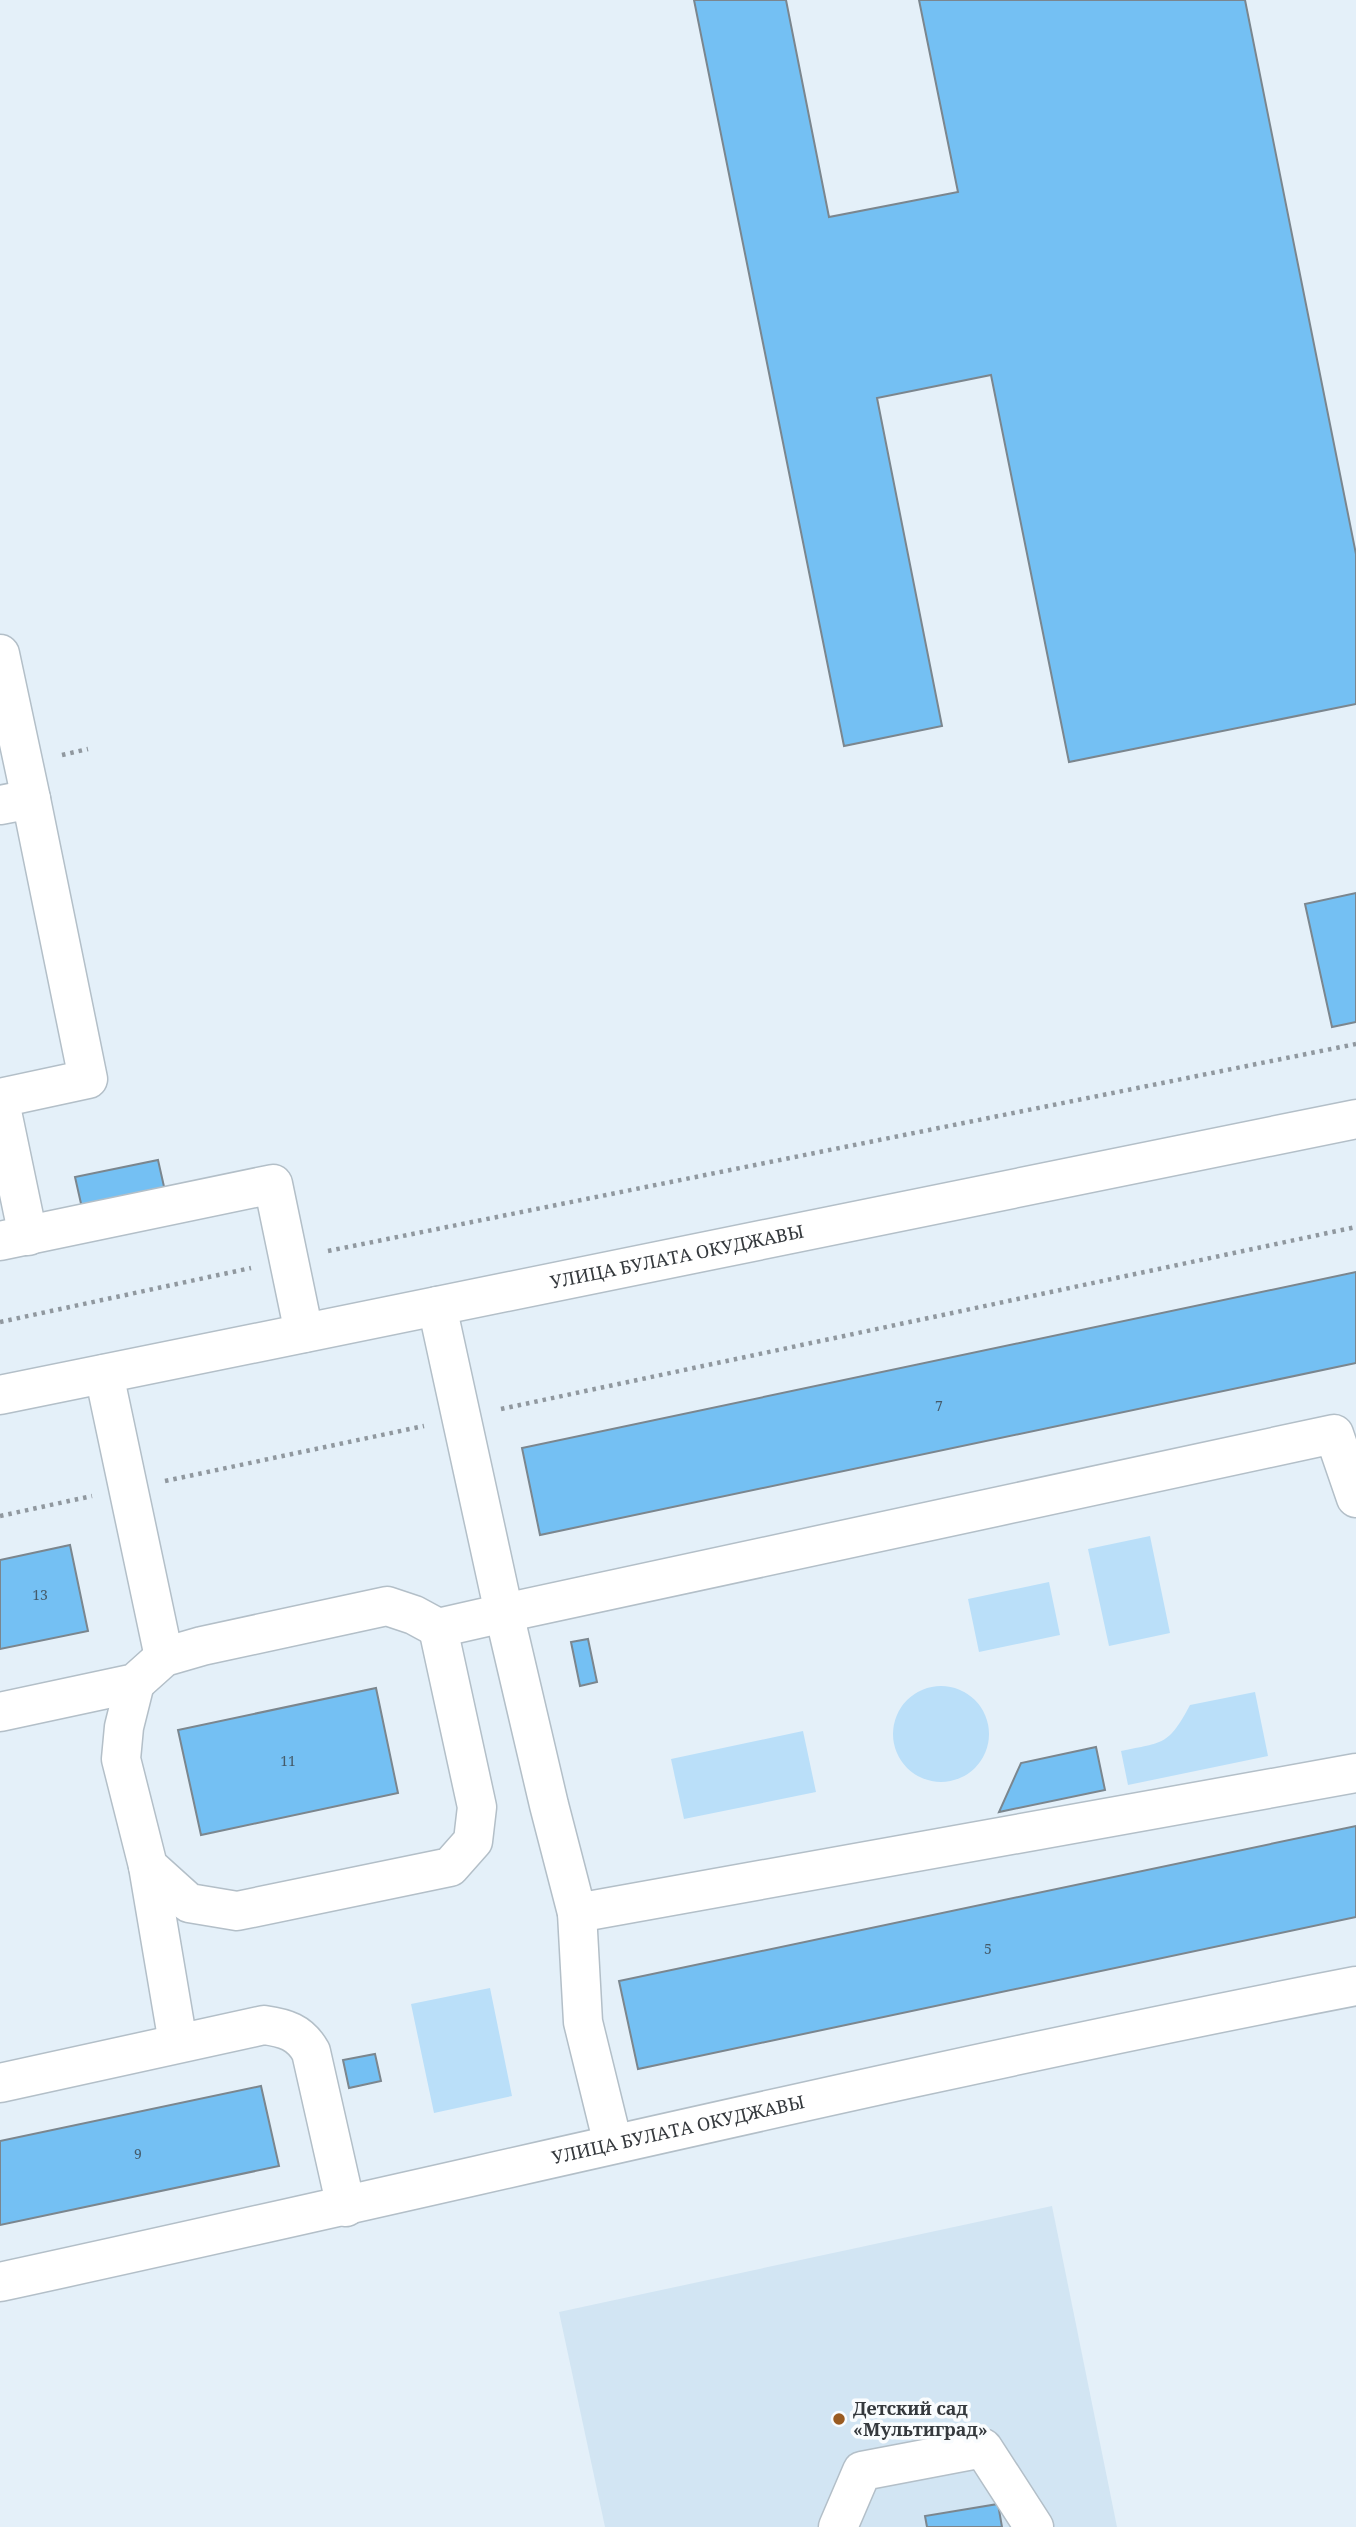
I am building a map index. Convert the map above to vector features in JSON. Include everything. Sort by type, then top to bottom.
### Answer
[{"type":"street","points":[[0,654],[15,802],[88,1079],[0,1100],[14,1238],[273,1184],[304,1333]]},
{"type":"street","name":"УЛИЦА БУЛАТА ОКУДЖАВЫ","points":[[0,1395],[1356,1119]]},
{"type":"street","points":[[437,1306],[504,1613],[577,1913],[583,2022],[613,2144]]},
{"type":"street","points":[[104,1374],[164,1657]]},
{"type":"street","points":[[0,1712],[135,1683],[164,1657],[202,1646],[387,1606],[414,1615],[438,1628],[1345,1432],[1356,1498]]},
{"type":"street","points":[[148,1866],[189,1903],[237,1911],[450,1867],[473,1841],[477,1807],[438,1628]]},
{"type":"street","points":[[135,1683],[124,1727],[121,1759],[148,1866],[178,2043]]},
{"type":"street","points":[[577,1913],[1356,1773]]},
{"type":"street","name":"УЛИЦА БУЛАТА ОКУДЖАВЫ","points":[[0,2282],[346,2207],[613,2144],[1125,2031],[1356,1986]]},
{"type":"street","points":[[0,2083],[264,2025],[285,2028],[304,2038],[311,2052],[346,2207]]},
{"type":"street","points":[[838,2527],[862,2471],[983,2448],[1034,2527]]},
{"type":"path","points":[[0,1322],[436,1228],[1356,1044]]},
{"type":"path","points":[[0,1516],[1356,1227]]},
{"type":"shaded area","points":[[1150,1536],[1170,1633],[1109,1646],[1088,1549]]},
{"type":"shaded area","points":[[1049,1582],[1060,1635],[979,1652],[968,1599]]},
{"type":"shaded area","points":[[941,1686],[959,1690],[975,1700],[985,1716],[989,1734],[985,1752],[975,1768],[959,1778],[941,1782],[923,1778],[907,1768],[897,1752],[893,1734],[897,1716],[907,1700],[923,1690]]},
{"type":"shaded area","points":[[1255,1692],[1268,1756],[1128,1785],[1121,1751],[1163,1740],[1176,1728],[1190,1705]]},
{"type":"shaded area","points":[[803,1731],[816,1792],[684,1819],[671,1759]]},
{"type":"shaded area","points":[[490,1988],[512,2096],[434,2113],[411,2004]]},
{"type":"shaded area","name":"Детский сад «Мультиград»","points":[[1052,2206],[1117,2527],[605,2527],[559,2312]]},
{"type":"building","points":[[694,0],[786,0],[829,217],[958,192],[919,0],[1245,0],[1356,554],[1356,704],[1069,762],[991,375],[877,398],[942,726],[844,746]]},
{"type":"building","points":[[1356,893],[1356,1022],[1332,1027],[1305,904]]},
{"type":"building","points":[[158,1160],[165,1191],[82,1208],[75,1177]]},
{"type":"building","points":[[1356,1272],[1356,1363],[540,1535],[522,1448]]},
{"type":"building","points":[[70,1545],[88,1631],[0,1649],[0,1560]]},
{"type":"building","points":[[588,1639],[597,1682],[580,1686],[571,1642]]},
{"type":"building","points":[[376,1688],[398,1793],[201,1835],[178,1730]]},
{"type":"building","points":[[1096,1747],[1105,1790],[999,1812],[1021,1763]]},
{"type":"building","points":[[1356,1826],[1356,1917],[638,2069],[619,1981]]},
{"type":"building","points":[[375,2054],[381,2081],[349,2088],[343,2060]]},
{"type":"building","points":[[261,2086],[279,2166],[0,2225],[0,2141]]},
{"type":"building","points":[[998,2504],[1002,2527],[927,2527],[925,2516]]},
{"type":"place","name":"Детский сад «Мультиград»","points":[[839,2419]]}]
